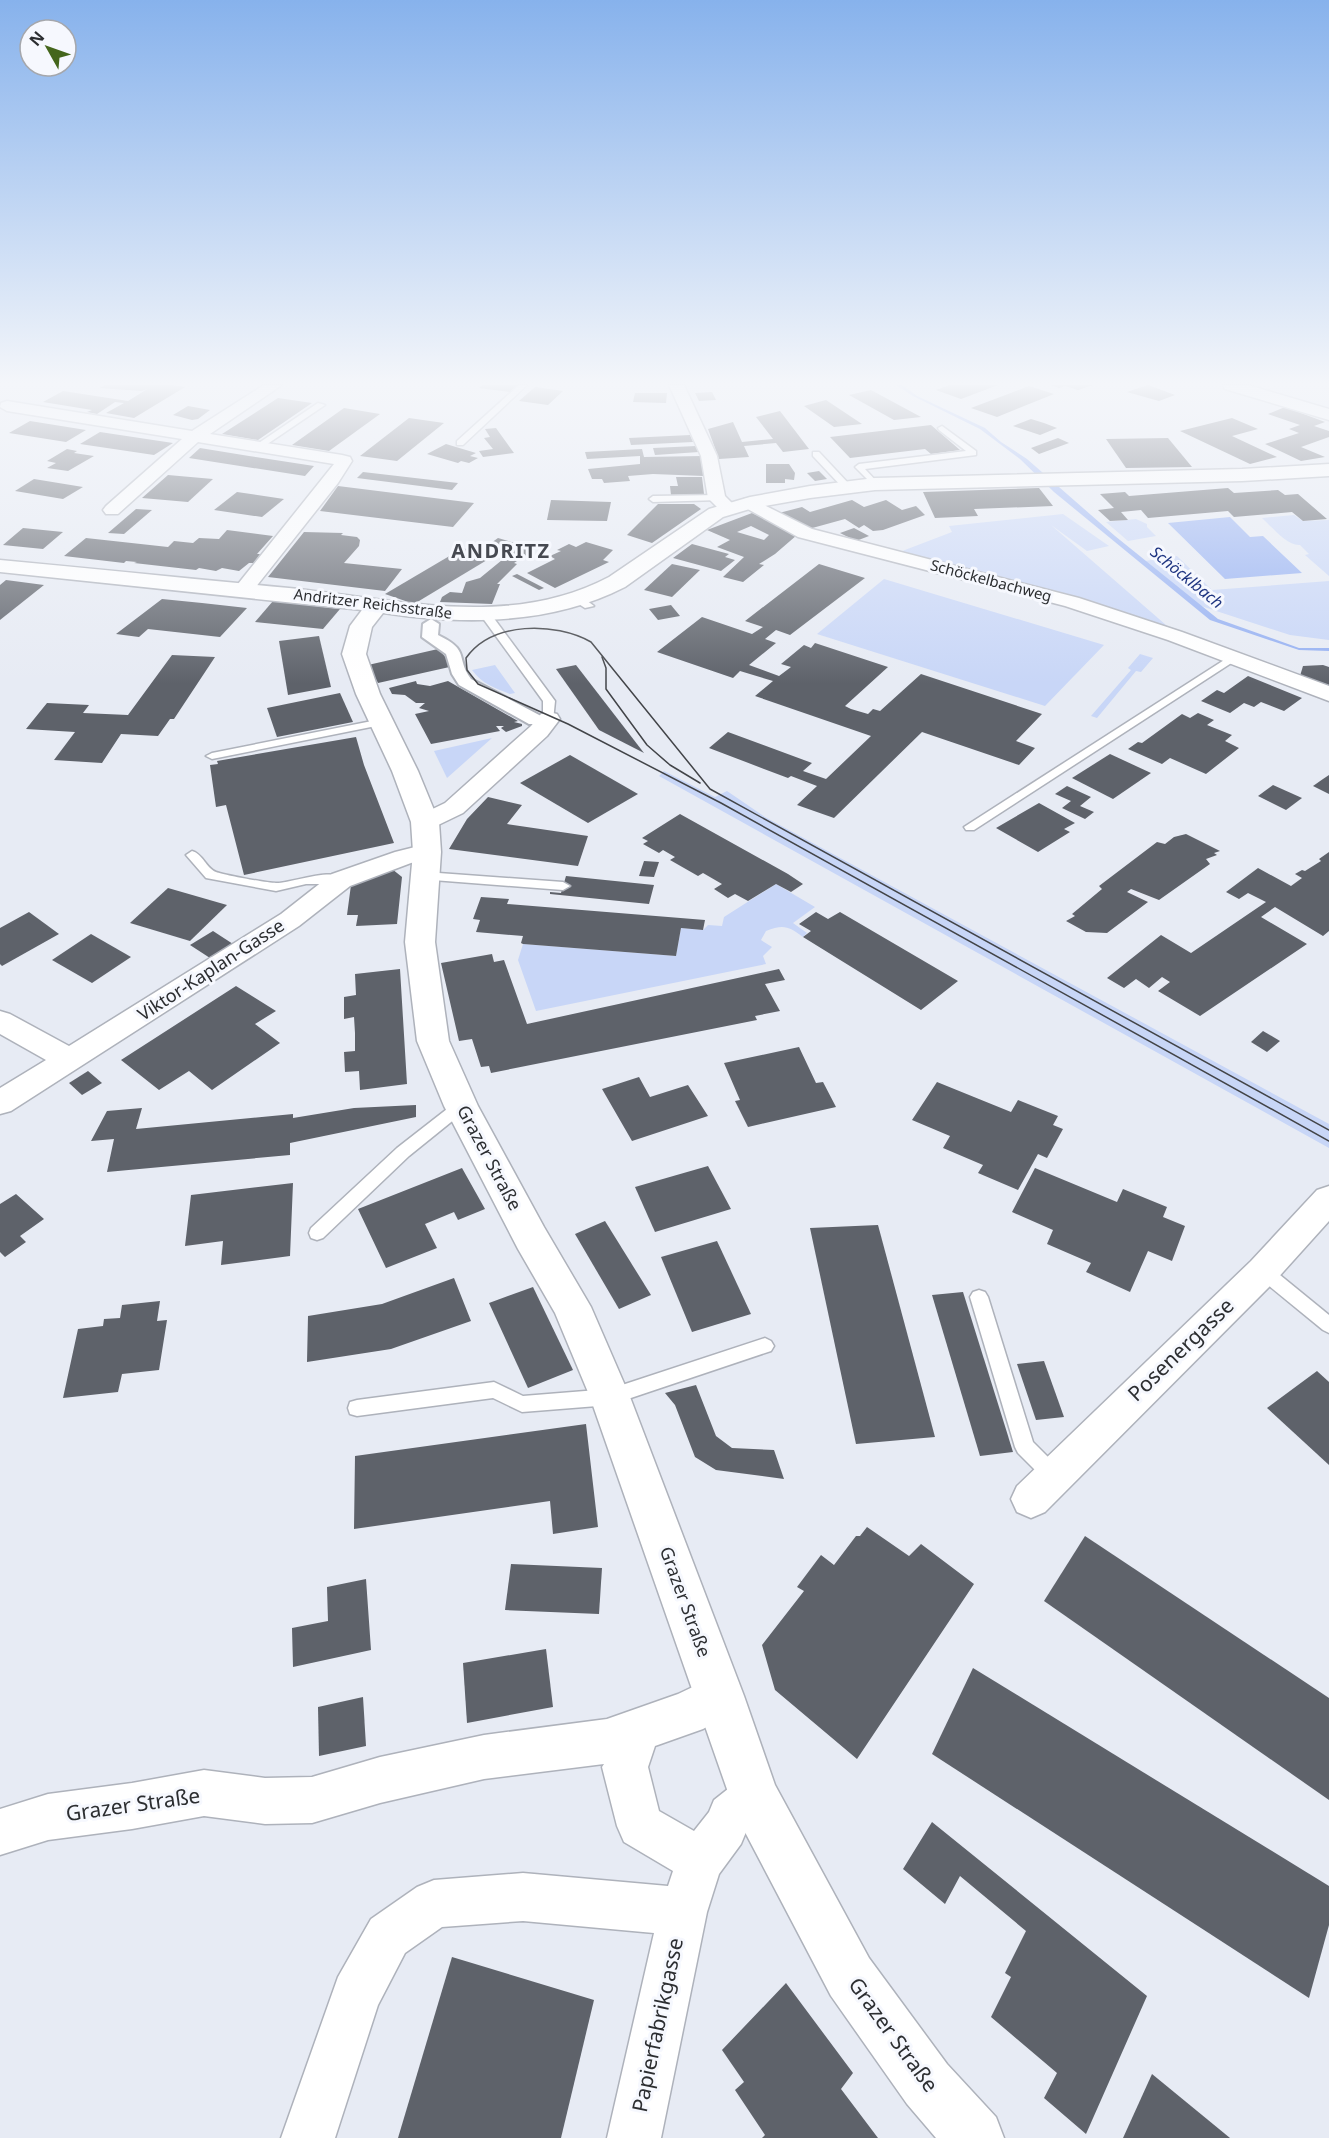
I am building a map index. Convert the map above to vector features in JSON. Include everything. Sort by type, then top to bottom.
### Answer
[{"type":"street","points":[[112,510],[140,485]]},
{"type":"street","points":[[244,589],[325,485]]},
{"type":"street","points":[[718,485],[723,503]]},
{"type":"street","name":"Andritzer Reichsstraße","points":[[0,566],[244,589],[435,614],[486,615],[583,602],[617,582],[723,503],[750,503],[863,485]]},
{"type":"street","name":"Schöckelbachweg","points":[[750,503],[805,533],[1072,602],[1329,694]]},
{"type":"street","name":"Grazer Straße","points":[[376,607],[361,626],[354,654],[368,694],[382,722],[426,850],[420,942],[432,1041],[461,1106],[531,1238],[572,1307],[610,1396],[720,1696],[754,1797],[850,1977],[927,2084],[975,2138]]},
{"type":"street","points":[[431,624],[430,637],[452,648],[458,658],[458,674],[465,682],[542,719]]},
{"type":"street","name":"Viktor-Kaplan-Gasse","points":[[0,1103],[290,920],[341,880],[426,850],[454,808],[539,731],[542,719]]},
{"type":"street","points":[[0,1021],[71,1060]]},
{"type":"street","name":"Posenergasse","points":[[1042,1487],[1263,1271],[1329,1199]]},
{"type":"street","name":"Grazer Straße","points":[[0,1832],[48,1817],[132,1806],[204,1793],[265,1801],[312,1800],[380,1780],[484,1757],[607,1741],[687,1713],[720,1696]]},
{"type":"street","points":[[638,1732],[625,1767],[640,1826],[700,1861]]},
{"type":"street","name":"Papierfabrikgasse","points":[[634,2138],[683,1912],[700,1861],[730,1816],[754,1797]]},
{"type":"street","name":"Papierfabrikgasse","points":[[308,2138],[362,1985],[388,1936],[434,1904],[523,1897],[683,1912]]},
{"type":"lane","points":[[652,499],[723,503]]},
{"type":"lane","points":[[486,615],[549,701],[542,719]]},
{"type":"lane","points":[[970,827],[1232,658]]},
{"type":"lane","points":[[215,755],[382,722]]},
{"type":"lane","points":[[426,850],[563,886]]},
{"type":"lane","points":[[192,855],[211,876],[276,887],[306,880],[341,880]]},
{"type":"lane","points":[[317,1233],[403,1152],[461,1106]]},
{"type":"lane","points":[[1263,1271],[1329,1325]]},
{"type":"lane","points":[[979,1297],[1024,1447],[1042,1487]]},
{"type":"lane","points":[[357,1408],[494,1390],[522,1404],[610,1396],[676,1383],[765,1346]]},
{"type":"shaded area","points":[[1063,514],[1109,546],[1087,551],[1051,525],[1174,632],[897,553],[952,532],[949,526]]},
{"type":"shaded area","points":[[1294,515],[1303,521],[1329,520],[1329,576],[1305,555],[1309,554],[1300,545],[1285,539],[1262,518]]},
{"type":"shaded area","points":[[1136,519],[1147,524],[1156,536],[1128,541],[1106,522]]},
{"type":"shaded area","points":[[1177,556],[1212,590],[1329,581],[1329,640],[1290,635],[1201,606],[1145,561]]},
{"type":"shaded area","points":[[884,579],[1104,645],[1045,706],[817,634]]},
{"type":"shaded area","points":[[1140,654],[1153,658],[1141,672],[1136,671],[1097,718],[1091,716],[1131,670],[1128,668]]},
{"type":"shaded area","points":[[495,665],[515,693],[510,694],[489,685],[472,670]]},
{"type":"shaded area","points":[[492,738],[447,778],[434,751]]},
{"type":"shaded area","points":[[664,771],[715,797],[727,791],[765,817],[1329,1124],[1329,1148],[659,776]]},
{"type":"shaded area","points":[[776,884],[815,907],[793,923],[807,933],[803,937],[786,927],[766,931],[761,940],[772,947],[763,956],[766,964],[536,1011],[518,960],[523,944],[676,956],[681,928],[703,930],[708,925],[722,926],[724,917]]},
{"type":"water","name":"Schöcklbach","points":[[1047,485],[1056,485],[1115,536],[1218,619],[1299,648],[1329,648],[1329,651],[1299,650],[1210,620]]},
{"type":"water","points":[[1230,517],[1250,537],[1263,536],[1302,573],[1225,579],[1168,523]]},
{"type":"building","points":[[25,485],[83,487],[63,499],[15,491]]},
{"type":"building","points":[[157,485],[207,485],[188,502],[142,498]]},
{"type":"building","points":[[411,485],[456,485],[452,490]]},
{"type":"building","points":[[703,485],[704,494],[671,495],[670,486]]},
{"type":"building","points":[[338,486],[474,503],[453,527],[320,511]]},
{"type":"building","points":[[1039,488],[1053,506],[974,509],[978,516],[935,518],[923,492]]},
{"type":"building","points":[[1228,488],[1234,493],[1278,490],[1285,495],[1298,494],[1327,519],[1303,521],[1292,512],[1234,517],[1228,511],[1148,518],[1141,510],[1121,512],[1128,520],[1110,521],[1098,510],[1114,508],[1100,494],[1125,492],[1129,496]]},
{"type":"building","points":[[237,492],[284,499],[262,517],[214,510]]},
{"type":"building","points":[[551,500],[611,502],[607,521],[547,520]]},
{"type":"building","points":[[852,500],[864,507],[886,500],[902,510],[916,506],[925,515],[883,530],[873,531],[864,525],[859,528],[845,519],[805,530],[779,513],[802,507],[810,512]]},
{"type":"building","points":[[658,504],[694,504],[701,509],[652,543],[627,535]]},
{"type":"building","points":[[136,509],[152,510],[124,534],[108,533]]},
{"type":"building","points":[[752,513],[797,535],[759,564],[764,565],[743,582],[723,577],[744,557],[717,547],[730,540],[707,530]],"holes":[[[751,526],[769,535],[764,540],[737,532]]]},
{"type":"building","points":[[23,528],[63,532],[43,549],[3,545]]},
{"type":"building","points":[[854,528],[869,536],[856,541],[840,533]]},
{"type":"building","points":[[227,530],[273,536],[257,554],[260,554],[254,563],[249,563],[239,571],[222,568],[216,571],[199,568],[196,570],[64,556],[86,538],[168,547],[174,541],[193,543],[199,538],[219,539]]},
{"type":"building","points":[[304,532],[343,533],[341,535],[357,537],[360,540],[359,546],[344,563],[402,569],[385,591],[268,577]]},
{"type":"building","points":[[498,538],[535,549],[514,563],[517,564],[497,584],[500,584],[492,604],[440,602],[442,597],[450,592],[462,593],[466,582],[480,578],[502,560],[499,559],[506,554],[484,548]]},
{"type":"building","points":[[586,542],[613,550],[603,560],[609,562],[555,588],[527,573],[555,559],[550,556],[561,551],[557,550],[569,544],[576,547]]},
{"type":"building","points":[[692,544],[729,554],[725,557],[735,560],[721,571],[673,558]]},
{"type":"building","points":[[463,548],[492,557],[414,604],[385,594]]},
{"type":"building","points":[[672,564],[700,570],[672,597],[644,590]]},
{"type":"building","points":[[819,564],[865,578],[790,635],[776,630],[765,639],[776,643],[749,665],[779,676],[791,667],[781,664],[804,645],[811,648],[815,643],[888,667],[845,706],[851,709],[868,714],[873,709],[880,711],[921,674],[1042,714],[1016,741],[1035,748],[1019,765],[922,732],[834,818],[797,805],[817,786],[791,776],[788,778],[709,748],[728,732],[812,763],[803,771],[826,779],[871,736],[755,696],[773,681],[740,671],[733,678],[657,652],[702,617],[752,634],[763,627],[745,621]]},
{"type":"building","points":[[517,574],[544,588],[539,590],[512,576]]},
{"type":"building","points":[[6,580],[44,585],[0,620],[0,585]]},
{"type":"building","points":[[162,599],[247,608],[220,637],[148,629],[139,637],[116,634]]},
{"type":"building","points":[[273,601],[340,609],[323,629],[255,622]]},
{"type":"building","points":[[671,605],[680,616],[658,620],[649,609]]},
{"type":"building","points":[[319,636],[331,687],[288,695],[279,641]]},
{"type":"building","points":[[438,649],[454,666],[378,683],[368,665]]},
{"type":"building","points":[[172,655],[215,657],[174,719],[170,719],[158,736],[121,734],[102,763],[54,760],[75,732],[26,729],[47,703],[89,705],[83,713],[128,715]]},
{"type":"building","points":[[576,665],[644,753],[599,730],[556,669]]},
{"type":"building","points":[[1303,666],[1329,667],[1329,686],[1300,676]]},
{"type":"building","points":[[1248,676],[1302,698],[1284,711],[1261,702],[1254,707],[1244,703],[1230,713],[1201,701],[1217,690],[1224,693]]},
{"type":"building","points":[[416,681],[417,684],[430,686],[448,681],[518,721],[514,722],[522,726],[506,732],[501,728],[504,726],[496,726],[500,731],[431,744],[415,714],[429,711],[419,708],[425,703],[416,703],[405,695],[392,694],[389,688]]},
{"type":"building","points":[[340,693],[353,722],[277,737],[267,708]]},
{"type":"building","points":[[1198,713],[1214,720],[1207,725],[1232,735],[1225,741],[1239,748],[1206,774],[1170,758],[1162,764],[1128,749],[1138,742],[1142,743],[1182,714],[1190,718]]},
{"type":"building","points":[[356,737],[364,765],[394,843],[244,875],[226,805],[216,807],[210,765],[218,764],[217,761]]},
{"type":"building","points":[[1110,754],[1151,773],[1113,799],[1072,778]]},
{"type":"building","points":[[570,755],[638,794],[588,823],[520,783]]},
{"type":"building","points":[[1329,775],[1329,794],[1313,786],[1323,779]]},
{"type":"building","points":[[1273,785],[1302,798],[1286,810],[1258,796]]},
{"type":"building","points":[[1067,786],[1091,797],[1080,806],[1094,812],[1085,819],[1062,808],[1071,801],[1055,794]]},
{"type":"building","points":[[488,797],[522,805],[507,824],[588,836],[578,866],[449,849],[467,819]]},
{"type":"building","points":[[1039,803],[1075,823],[1064,829],[1070,832],[1038,852],[996,828]]},
{"type":"building","points":[[680,814],[803,884],[791,892],[776,884],[748,901],[735,894],[728,898],[714,889],[722,884],[703,873],[698,876],[670,860],[675,857],[663,850],[659,853],[643,844],[648,841],[642,838]]},
{"type":"building","points":[[1186,834],[1220,851],[1214,853],[1217,855],[1206,859],[1210,864],[1159,900],[1131,889],[1127,892],[1148,902],[1107,933],[1086,932],[1066,921],[1075,916],[1072,914],[1102,889],[1099,886],[1157,842],[1165,844],[1174,837]]},
{"type":"building","points":[[1329,852],[1329,931],[1323,936],[1275,907],[1261,917],[1307,944],[1200,1016],[1158,991],[1170,982],[1162,977],[1149,988],[1136,979],[1124,988],[1107,978],[1161,935],[1191,953],[1266,902],[1248,893],[1239,899],[1226,892],[1258,868],[1291,886],[1302,878],[1295,874],[1321,861],[1319,859]]},
{"type":"building","points":[[644,861],[659,862],[654,877],[639,876]]},
{"type":"building","points":[[392,869],[402,877],[397,924],[356,926],[358,915],[347,915],[351,885]]},
{"type":"building","points":[[566,876],[654,885],[649,904],[550,894],[550,892],[561,893]]},
{"type":"building","points":[[168,888],[227,905],[190,941],[130,923]]},
{"type":"building","points":[[481,897],[509,899],[507,904],[705,920],[703,930],[681,928],[676,956],[523,944],[521,943],[523,936],[476,932],[480,920],[473,919]]},
{"type":"building","points":[[29,912],[59,934],[2,966],[0,964],[0,928]]},
{"type":"building","points":[[816,912],[828,919],[840,912],[958,981],[921,1010],[803,937],[811,931],[799,924]]},
{"type":"building","points":[[213,931],[233,944],[210,958],[190,945]]},
{"type":"building","points":[[91,934],[131,957],[92,983],[52,960]]},
{"type":"building","points":[[492,954],[494,962],[504,960],[527,1024],[779,969],[785,980],[765,984],[780,1011],[755,1016],[757,1020],[491,1073],[489,1066],[481,1067],[472,1039],[459,1041],[441,963]]},
{"type":"building","points":[[400,969],[407,1084],[360,1090],[359,1071],[345,1072],[344,1052],[355,1051],[355,1033],[354,1017],[344,1019],[344,997],[356,995],[355,974]]},
{"type":"building","points":[[236,986],[276,1011],[255,1024],[280,1043],[212,1090],[189,1071],[159,1090],[121,1060]]},
{"type":"building","points":[[1263,1031],[1280,1041],[1267,1052],[1251,1042]]},
{"type":"building","points":[[799,1047],[816,1083],[823,1082],[836,1107],[748,1127],[735,1101],[740,1100],[724,1063]]},
{"type":"building","points":[[88,1071],[102,1083],[82,1095],[69,1083]]},
{"type":"building","points":[[639,1077],[650,1097],[688,1085],[708,1116],[632,1141],[602,1089]]},
{"type":"building","points":[[937,1082],[1011,1112],[1018,1100],[1058,1116],[1053,1125],[1063,1129],[1047,1158],[1038,1154],[1018,1190],[978,1173],[983,1165],[943,1148],[950,1136],[912,1120]]},
{"type":"building","points":[[416,1105],[416,1117],[290,1143],[290,1155],[107,1172],[114,1139],[91,1141],[107,1111],[142,1108],[136,1129],[293,1114],[293,1118],[354,1108]]},
{"type":"building","points":[[708,1166],[731,1209],[655,1232],[635,1187]]},
{"type":"building","points":[[462,1168],[485,1209],[458,1220],[454,1212],[425,1224],[437,1248],[386,1268],[358,1209]]},
{"type":"building","points":[[1035,1168],[1117,1202],[1123,1189],[1167,1207],[1163,1217],[1185,1226],[1172,1261],[1148,1251],[1130,1292],[1086,1272],[1091,1263],[1047,1244],[1053,1230],[1012,1212]]},
{"type":"building","points":[[293,1183],[290,1256],[221,1265],[223,1241],[185,1246],[191,1195]]},
{"type":"building","points":[[16,1194],[44,1219],[20,1236],[26,1242],[5,1257],[0,1252],[0,1204]]},
{"type":"building","points":[[605,1221],[651,1295],[619,1309],[575,1234]]},
{"type":"building","points":[[878,1225],[935,1437],[856,1444],[810,1228]]},
{"type":"building","points":[[717,1241],[751,1314],[692,1332],[661,1257]]},
{"type":"building","points":[[454,1278],[471,1321],[391,1349],[307,1362],[308,1316],[382,1304]]},
{"type":"building","points":[[533,1287],[573,1370],[528,1388],[489,1303]]},
{"type":"building","points":[[963,1292],[1013,1452],[980,1456],[932,1295]]},
{"type":"building","points":[[160,1301],[157,1321],[167,1320],[159,1370],[122,1374],[118,1392],[63,1398],[78,1329],[103,1326],[104,1319],[120,1318],[122,1305]]},
{"type":"building","points":[[1044,1361],[1064,1417],[1036,1420],[1017,1364]]},
{"type":"building","points":[[1317,1371],[1329,1382],[1329,1465],[1267,1408]]},
{"type":"building","points":[[696,1385],[716,1436],[732,1448],[774,1450],[784,1479],[716,1470],[695,1457],[675,1405],[665,1393]]},
{"type":"building","points":[[586,1424],[598,1527],[553,1534],[550,1501],[354,1529],[355,1456]]},
{"type":"building","points":[[867,1527],[909,1556],[921,1544],[974,1584],[857,1759],[775,1690],[762,1645],[804,1591],[797,1587],[821,1555],[834,1565],[856,1536],[860,1536]]},
{"type":"building","points":[[1085,1536],[1329,1698],[1329,1800],[1044,1601]]},
{"type":"building","points":[[511,1564],[602,1568],[599,1614],[505,1610]]},
{"type":"building","points":[[366,1579],[371,1650],[293,1667],[292,1628],[328,1621],[327,1587]]},
{"type":"building","points":[[546,1649],[553,1707],[467,1723],[463,1663]]},
{"type":"building","points":[[973,1668],[1329,1886],[1329,1925],[1309,1998],[932,1754]]},
{"type":"building","points":[[363,1697],[366,1746],[319,1756],[318,1707]]},
{"type":"building","points":[[932,1822],[1147,1996],[1086,2134],[1044,2098],[1057,2073],[991,2017],[1011,1977],[1005,1973],[1026,1931],[960,1876],[945,1904],[903,1869]]},
{"type":"building","points":[[452,1957],[594,2000],[561,2138],[398,2138]]},
{"type":"building","points":[[786,1983],[853,2073],[841,2089],[878,2138],[762,2138],[765,2135],[735,2090],[744,2082],[722,2050]]},
{"type":"building","points":[[1152,2074],[1230,2138],[1123,2138]]},
{"type":"tram line","points":[[1329,1130],[710,789],[591,642],[560,631],[542,629],[507,631],[477,646],[466,658],[467,670],[478,684],[568,724],[721,803],[1329,1141]]},
{"type":"tram line","points":[[602,657],[606,668],[606,689],[647,745],[670,765],[700,783]]},
{"type":"district","name":"ANDRITZ","points":[[501,551]]}]
